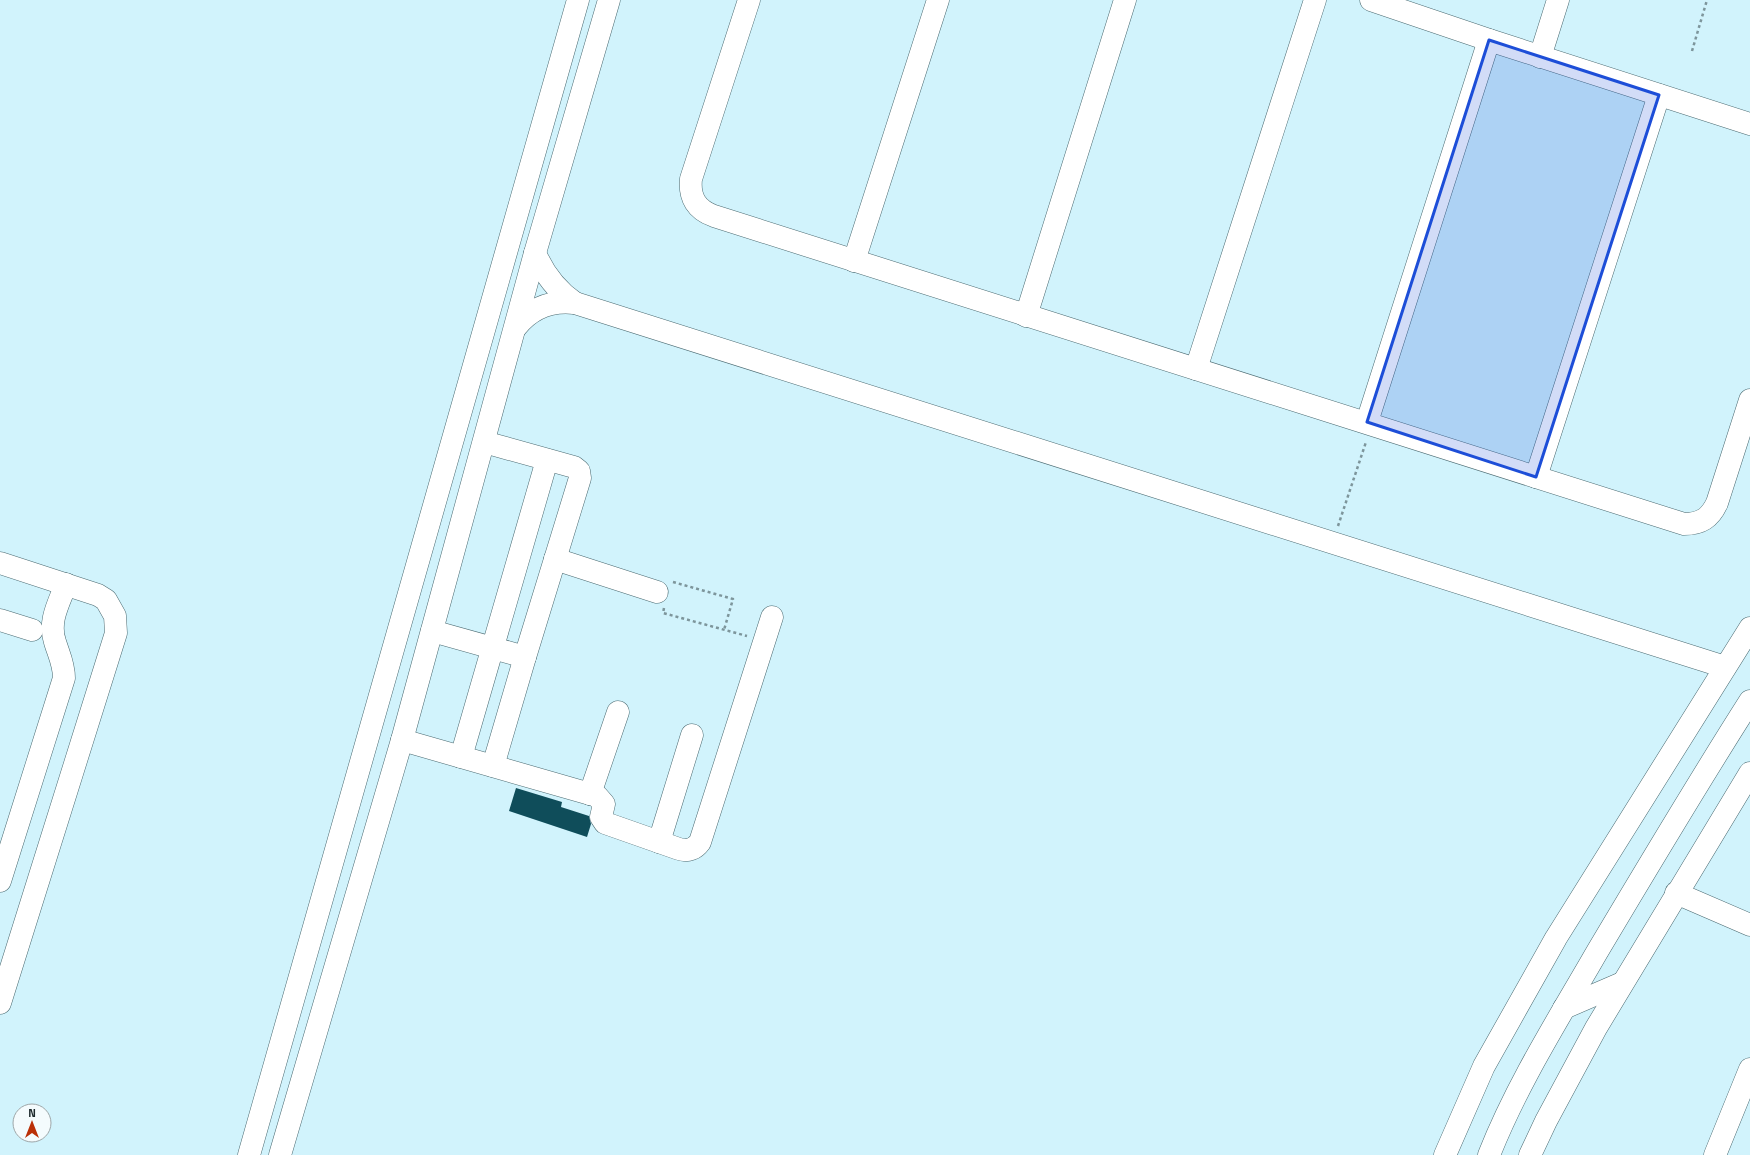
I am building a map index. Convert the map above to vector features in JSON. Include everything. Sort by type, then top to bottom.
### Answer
[{"type":"street","points":[[249,1155],[578,0]]},
{"type":"street","points":[[280,1155],[402,740],[535,253],[609,0]]},
{"type":"street","points":[[749,0],[691,180],[691,193],[693,200],[702,210],[714,216],[1026,316],[1370,423],[1684,524],[1700,522],[1712,514],[1718,503],[1750,400]]},
{"type":"street","points":[[854,261],[938,0]]},
{"type":"street","points":[[1026,316],[1125,0]]},
{"type":"street","points":[[1196,369],[1315,0]]},
{"type":"street","points":[[1371,0],[1540,57],[1750,124]]},
{"type":"street","points":[[1540,57],[1558,0]]},
{"type":"street","points":[[1370,423],[1489,40]]},
{"type":"street","points":[[1536,477],[1659,95]]},
{"type":"street","points":[[535,253],[543,271],[555,286],[575,303]]},
{"type":"street","points":[[516,327],[523,318],[541,306],[563,302],[575,303],[1725,667]]},
{"type":"street","points":[[484,442],[574,467],[580,474],[493,766]]},
{"type":"street","points":[[461,757],[491,648],[547,460]]},
{"type":"street","points":[[555,559],[665,594]]},
{"type":"street","points":[[0,563],[98,595],[106,600],[115,616],[116,634],[0,1003]]},
{"type":"street","points":[[0,880],[5,848],[64,678],[63,662],[54,641],[52,625],[53,617],[66,584]]},
{"type":"street","points":[[402,740],[597,796],[603,801],[601,817],[605,823],[684,851],[693,849],[700,842],[772,617]]},
{"type":"street","points":[[0,620],[32,630]]},
{"type":"street","points":[[1445,1155],[1466,1103],[1507,1023],[1556,938],[1750,628]]},
{"type":"street","points":[[432,631],[525,657]]},
{"type":"street","points":[[1489,1155],[1520,1088],[1564,1008],[1695,788],[1750,701]]},
{"type":"street","points":[[590,794],[618,712]]},
{"type":"street","points":[[659,842],[692,735]]},
{"type":"street","points":[[1530,1155],[1570,1074],[1622,983],[1750,773]]},
{"type":"street","points":[[1676,893],[1750,925]]},
{"type":"street","points":[[1564,1008],[1622,983]]},
{"type":"street","points":[[1715,1155],[1750,1069]]},
{"type":"path","points":[[1692,51],[1708,0]]},
{"type":"path","points":[[1333,543],[1370,423]]},
{"type":"path","points":[[724,630],[733,599],[673,582],[665,594],[663,613],[724,630],[764,641]]},
{"type":"highlighted area","points":[[1489,40],[1659,95],[1536,477],[1367,422]]},
{"type":"building","points":[[516,788],[562,802],[561,807],[589,816],[591,824],[587,837],[509,811]]}]
